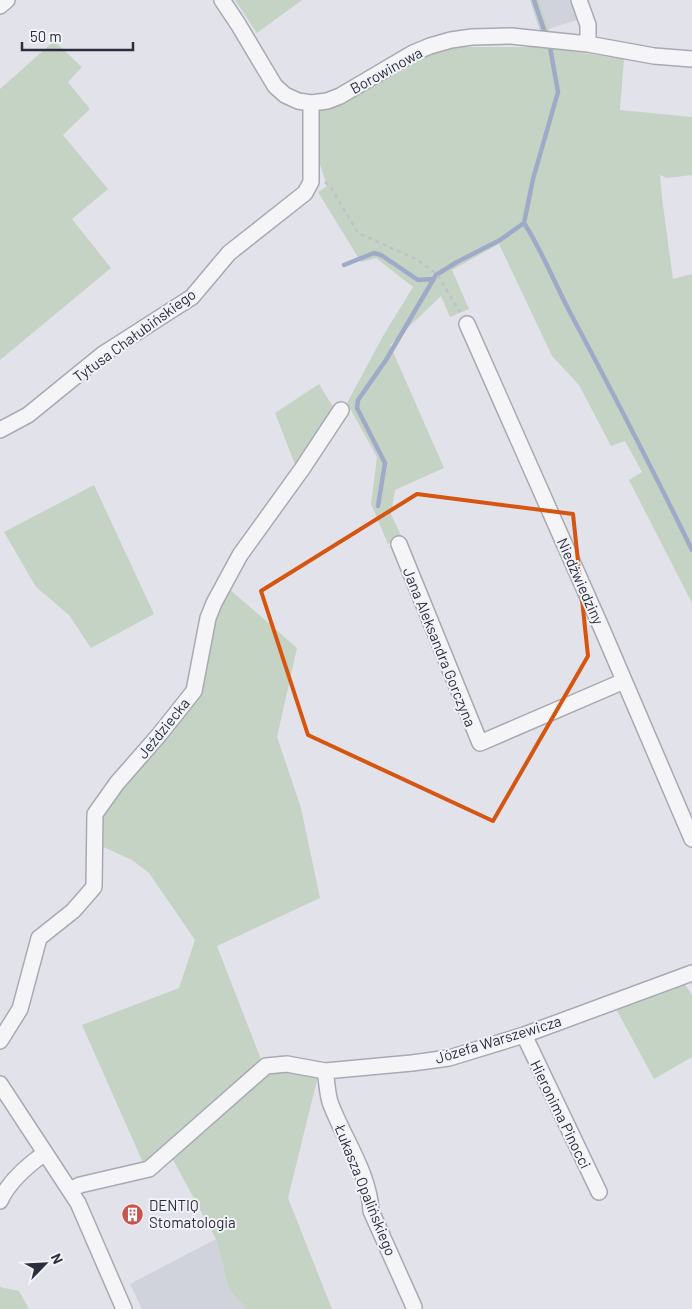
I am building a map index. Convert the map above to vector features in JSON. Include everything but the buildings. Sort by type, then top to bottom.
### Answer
[{"type":"street","points":[[0,6],[7,0]]},
{"type":"street","name":"Borowinowa","points":[[222,0],[275,86],[285,95],[298,101],[311,103],[327,101],[340,96],[413,53],[430,46],[472,37],[511,36],[588,44],[654,56],[692,58]]},
{"type":"street","points":[[579,0],[588,25],[588,44]]},
{"type":"street","name":"Tytusa Chałubińskiego","points":[[0,430],[28,415],[103,354],[192,297],[229,253],[305,193],[310,182],[311,169],[311,103]]},
{"type":"street","name":"Niedźwiedziny","points":[[467,324],[692,839]]},
{"type":"street","name":"Jeździecka","points":[[0,1041],[20,1009],[39,938],[73,912],[94,887],[95,814],[117,783],[194,691],[208,618],[214,603],[240,555],[302,469],[341,410]]},
{"type":"street","name":"Jana Aleksandra Gorczyna","points":[[399,544],[480,743],[624,681]]},
{"type":"street","name":"Józefa Warszewicza","points":[[70,1190],[80,1185],[149,1169],[266,1066],[287,1064],[325,1071],[450,1058],[524,1035],[692,973]]},
{"type":"street","name":"Hieronima Pinocci","points":[[524,1035],[599,1192]]},
{"type":"street","name":"Łukasza Opalińskiego","points":[[325,1071],[329,1100],[361,1171],[370,1196],[371,1211],[414,1307]]},
{"type":"street","points":[[0,1084],[78,1203],[124,1309]]},
{"type":"street","points":[[0,1201],[3,1194],[19,1175],[45,1153]]},
{"type":"path","points":[[311,169],[330,186],[358,233],[416,259],[437,274],[467,324]]},
{"type":"highlighted area","points":[[417,494],[573,514],[588,656],[493,821],[308,735],[261,591]]},
{"type":"shaded area","points":[[539,0],[574,0],[580,19],[548,29]]},
{"type":"shaded area","points":[[216,1239],[229,1289],[246,1309],[142,1309],[130,1284]]},
{"type":"green space","points":[[235,0],[302,0],[257,33]]},
{"type":"green space","points":[[530,0],[539,0],[550,34],[541,34]]},
{"type":"green space","points":[[54,41],[82,67],[68,82],[90,109],[63,135],[108,189],[72,219],[111,268],[0,360],[0,89]]},
{"type":"green space","points":[[448,47],[544,47],[624,59],[620,110],[692,117],[692,175],[667,178],[660,175],[673,279],[692,274],[692,603],[629,480],[642,472],[625,441],[611,446],[579,385],[552,356],[499,244],[452,270],[469,309],[450,317],[441,296],[390,345],[444,468],[395,490],[391,514],[402,538],[388,544],[371,504],[377,457],[347,403],[383,336],[413,287],[376,258],[361,262],[318,192],[327,186],[316,152],[314,123],[320,111],[412,62]]},
{"type":"green space","points":[[319,384],[335,410],[296,467],[275,413]]},
{"type":"green space","points":[[94,485],[154,614],[91,648],[69,615],[36,587],[4,532]]},
{"type":"green space","points":[[228,588],[297,648],[277,737],[301,808],[320,898],[217,946],[262,1062],[144,1165],[82,1025],[179,988],[195,940],[149,873],[132,860],[97,844],[104,805],[199,695],[206,639]]},
{"type":"green space","points":[[684,983],[692,995],[692,1057],[654,1079],[615,1007]]},
{"type":"green space","points":[[283,1069],[319,1072],[288,1198],[332,1309],[246,1309],[229,1289],[216,1239],[172,1158],[272,1072]]},
{"type":"green space","points":[[0,1287],[19,1291],[29,1309],[0,1309]]},
{"type":"waterway","points":[[534,0],[545,33]]},
{"type":"waterway","points":[[378,506],[385,463],[357,408],[358,400],[386,360],[436,275],[500,240],[524,223],[533,179],[558,92],[550,47]]},
{"type":"waterway","points":[[524,223],[692,550]]},
{"type":"waterway","points":[[344,265],[374,253],[381,255],[418,280],[434,279]]},
{"type":"place","name":"DENTIQ Stomatologia","points":[[133,1214]]}]
